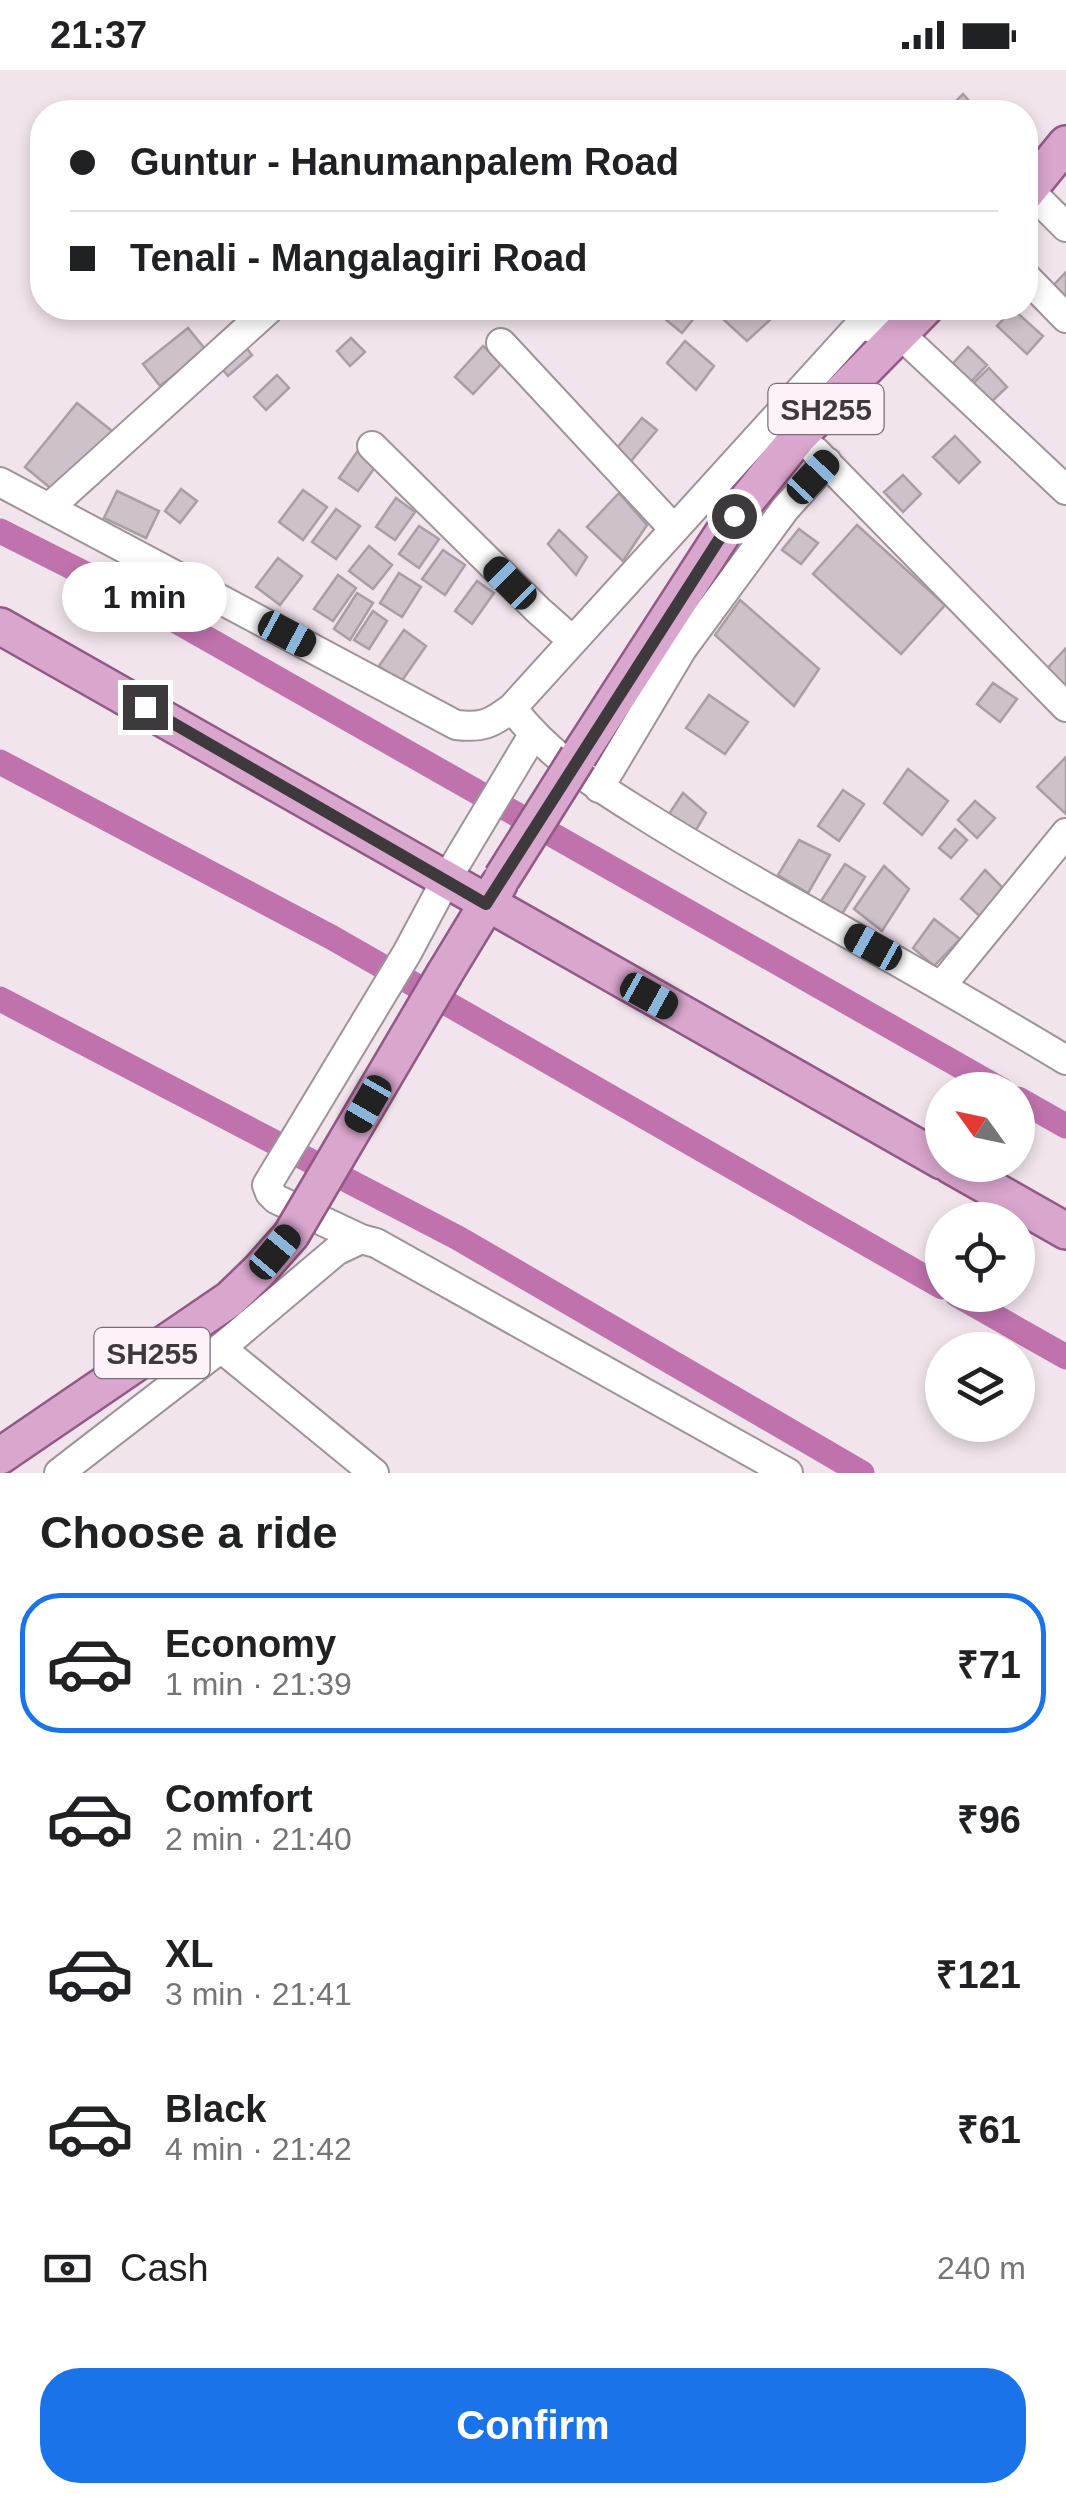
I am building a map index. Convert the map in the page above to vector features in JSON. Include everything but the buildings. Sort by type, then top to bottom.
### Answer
[{"type":"main road","points":[[1038,178],[1066,144]]},
{"type":"main road","name":"SH255","points":[[0,1456],[230,1299],[290,1234],[494,891],[734,516],[800,436],[914,320]]},
{"type":"main road","points":[[0,626],[455,867],[925,1151]]},
{"type":"main road","points":[[980,1182],[1066,1230]]},
{"type":"street","points":[[1038,202],[1066,227]]},
{"type":"street","points":[[1038,289],[1066,318]]},
{"type":"street","points":[[50,507],[257,320]]},
{"type":"street","points":[[0,482],[456,725],[477,728],[512,708],[860,325],[900,335],[1066,490]]},
{"type":"street","points":[[501,342],[674,528]]},
{"type":"street","points":[[800,436],[1066,707]]},
{"type":"street","points":[[372,446],[573,641]]},
{"type":"street","points":[[599,788],[682,649],[785,509],[827,462]]},
{"type":"street","points":[[512,708],[553,754],[599,788],[700,851],[1066,1060]]},
{"type":"street","points":[[533,735],[272,1174],[270,1193],[361,1240],[376,1243],[788,1473]]},
{"type":"street","points":[[942,986],[1066,834]]},
{"type":"street","points":[[59,1473],[221,1348],[336,1250],[361,1240]]},
{"type":"street","points":[[221,1348],[374,1473]]},
{"type":"street","points":[[0,1456],[22,1473]]},
{"type":"waterway","points":[[0,531],[153,608],[970,1072]]},
{"type":"waterway","points":[[0,762],[331,937],[925,1277]]},
{"type":"waterway","points":[[0,999],[458,1238],[862,1473]]},
{"type":"waterway","points":[[1035,1109],[1066,1126]]},
{"type":"waterway","points":[[987,1312],[1066,1357]]},
{"type":"route","points":[[145,707],[486,904],[734,516]]}]
